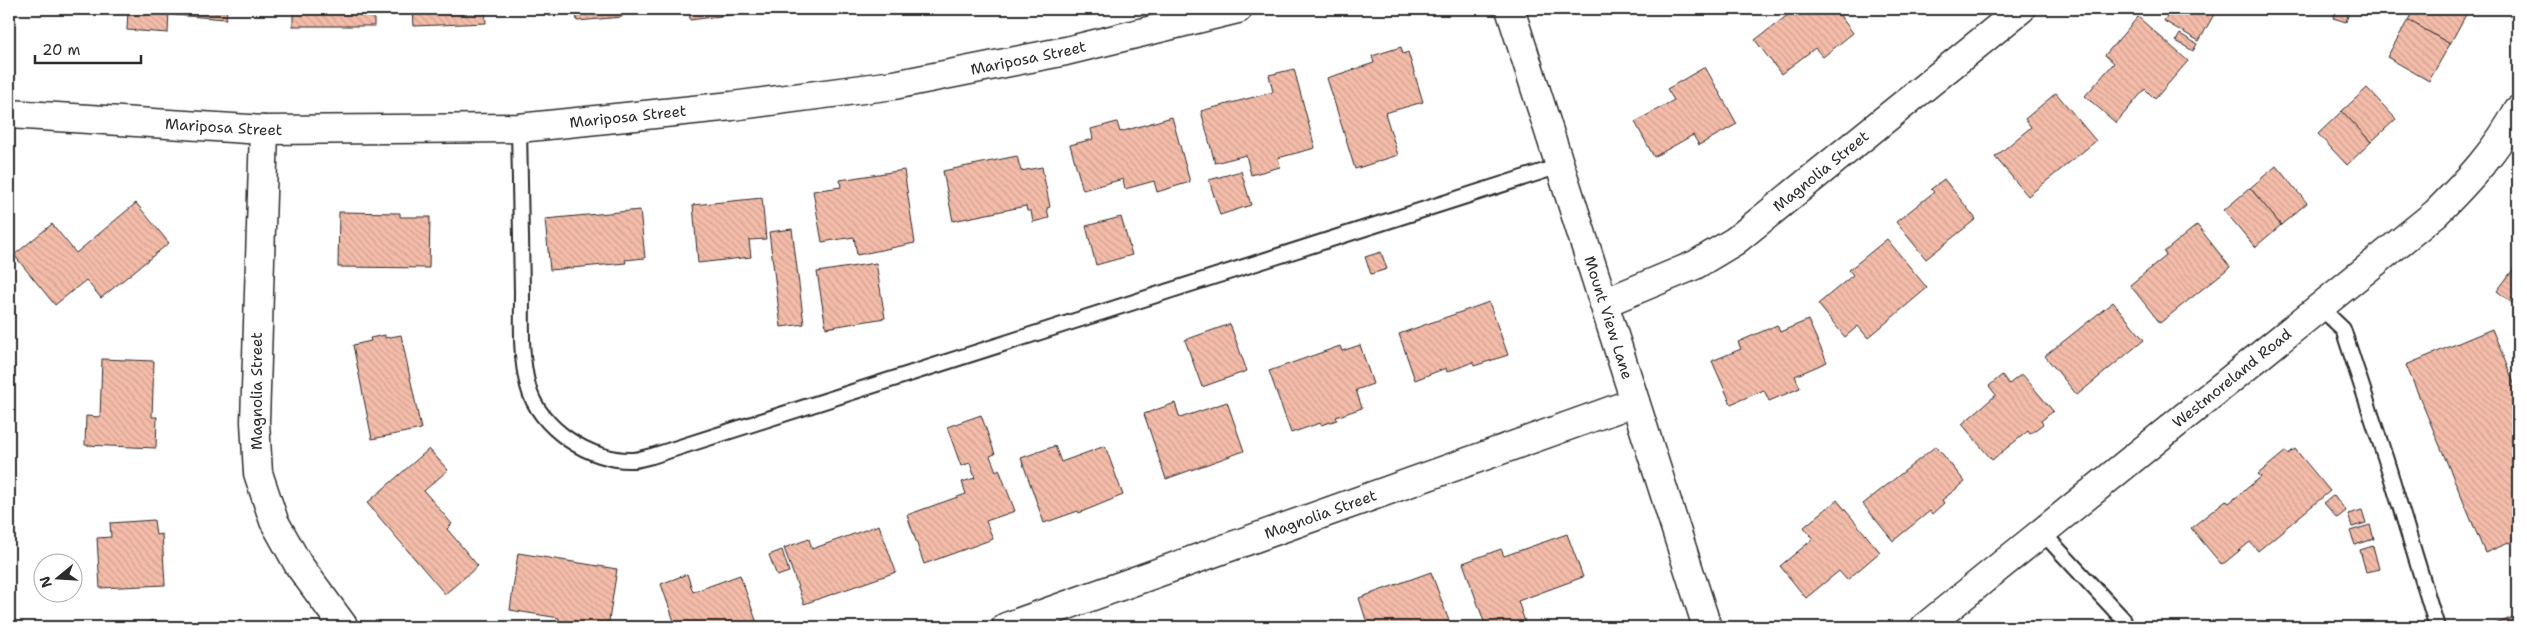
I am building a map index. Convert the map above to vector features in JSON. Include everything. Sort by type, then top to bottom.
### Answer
[{"type":"street","name":"Mariposa Street","points":[[9,114],[264,130],[519,128],[732,106],[894,85],[1066,51],[1238,9]]},
{"type":"street","name":"Mount View Lane","points":[[1510,9],[1707,627]]},
{"type":"street","name":"Magnolia Street","points":[[1604,302],[1695,265],[1735,241],[2020,9]]},
{"type":"street","name":"Westmoreland Road","points":[[1925,627],[2436,213],[2460,189],[2493,150],[2518,110]]},
{"type":"street","name":"Magnolia Street","points":[[264,130],[255,422],[258,473],[274,521],[298,564],[344,627]]},
{"type":"street","name":"Magnolia Street","points":[[1006,627],[1635,402]]},
{"type":"lane","points":[[519,128],[523,349],[528,387],[543,418],[562,435],[580,446],[605,456],[633,460],[652,456],[1560,166]]},
{"type":"lane","points":[[2320,307],[2342,329],[2386,460],[2437,627]]},
{"type":"lane","points":[[2042,532],[2123,619],[2126,627]]},
{"type":"building","points":[[128,9],[169,9],[168,33],[127,30]]},
{"type":"building","points":[[174,9],[227,9],[226,19],[174,15]]},
{"type":"building","points":[[293,9],[374,9],[374,26],[293,26]]},
{"type":"building","points":[[413,9],[485,9],[486,23],[414,26]]},
{"type":"building","points":[[549,9],[634,10],[622,11],[622,17],[577,21],[576,13],[549,16]]},
{"type":"building","points":[[689,9],[776,9],[690,20]]},
{"type":"building","points":[[1786,9],[1835,9],[1853,33],[1823,57],[1815,48],[1781,74],[1755,40],[1789,14]]},
{"type":"building","points":[[2171,9],[2217,9],[2199,41],[2164,21]]},
{"type":"building","points":[[2336,9],[2350,9],[2346,22],[2333,18]]},
{"type":"building","points":[[2414,9],[2469,9],[2450,44],[2408,20]]},
{"type":"building","points":[[2138,17],[2188,61],[2155,99],[2145,89],[2116,123],[2085,96],[2114,63],[2105,55]]},
{"type":"building","points":[[2408,20],[2450,44],[2429,81],[2387,57]]},
{"type":"building","points":[[2180,34],[2197,44],[2193,51],[2176,41]]},
{"type":"building","points":[[1401,47],[1403,54],[1408,52],[1423,102],[1385,113],[1398,155],[1355,169],[1327,78],[1374,63],[1372,56]]},
{"type":"building","points":[[1705,67],[1737,124],[1699,145],[1693,135],[1654,157],[1635,122],[1674,100],[1667,89]]},
{"type":"building","points":[[1294,69],[1315,148],[1278,158],[1280,167],[1251,175],[1246,155],[1215,163],[1201,111],[1273,92],[1269,75]]},
{"type":"building","points":[[2367,88],[2396,119],[2371,142],[2342,111]]},
{"type":"building","points":[[2056,93],[2096,141],[2028,196],[1995,157],[2031,127],[2025,119]]},
{"type":"building","points":[[2342,111],[2371,142],[2347,165],[2318,134]]},
{"type":"building","points":[[1172,117],[1190,182],[1157,192],[1154,181],[1125,189],[1123,179],[1083,190],[1070,145],[1093,139],[1091,129],[1117,122],[1120,132]]},
{"type":"building","points":[[1017,156],[1021,171],[1042,167],[1050,207],[1047,208],[1049,218],[1033,222],[1031,211],[1027,211],[1026,206],[953,221],[943,171]]},
{"type":"building","points":[[2276,166],[2307,203],[2281,225],[2250,188]]},
{"type":"building","points":[[904,170],[915,243],[857,255],[854,237],[822,242],[813,191],[841,187],[840,180]]},
{"type":"building","points":[[1241,171],[1251,205],[1220,215],[1209,180]]},
{"type":"building","points":[[1944,179],[1976,219],[1926,259],[1896,222],[1934,192],[1931,189]]},
{"type":"building","points":[[2250,188],[2281,225],[2255,247],[2224,210]]},
{"type":"building","points":[[762,198],[766,239],[749,240],[751,257],[698,263],[693,205]]},
{"type":"building","points":[[136,203],[169,243],[101,298],[86,280],[55,305],[14,255],[52,224],[76,253]]},
{"type":"building","points":[[640,210],[645,258],[625,260],[626,263],[550,270],[545,219]]},
{"type":"building","points":[[339,212],[400,213],[400,217],[430,217],[429,268],[338,267]]},
{"type":"building","points":[[1121,217],[1132,255],[1096,265],[1086,226]]},
{"type":"building","points":[[2197,225],[2230,267],[2160,323],[2130,285],[2166,256],[2164,252]]},
{"type":"building","points":[[792,229],[804,324],[781,327],[769,232]]},
{"type":"building","points":[[1887,239],[1927,288],[1868,338],[1858,326],[1845,337],[1818,304],[1853,275],[1849,270]]},
{"type":"building","points":[[1381,252],[1387,269],[1371,274],[1365,257]]},
{"type":"building","points":[[876,263],[885,318],[826,328],[817,272]]},
{"type":"building","points":[[2518,263],[2518,308],[2497,291]]},
{"type":"building","points":[[1489,302],[1508,355],[1474,366],[1473,362],[1447,372],[1446,368],[1415,380],[1399,334]]},
{"type":"building","points":[[2113,302],[2144,340],[2077,395],[2045,356]]},
{"type":"building","points":[[1808,320],[1827,362],[1795,376],[1800,388],[1769,401],[1764,390],[1731,404],[1712,361],[1741,349],[1738,342],[1777,325],[1780,332]]},
{"type":"building","points":[[1230,324],[1247,371],[1202,387],[1185,340]]},
{"type":"building","points":[[2492,329],[2518,393],[2518,539],[2485,553],[2406,365]]},
{"type":"building","points":[[385,335],[385,338],[401,335],[421,429],[372,439],[353,345],[371,341],[370,338]]},
{"type":"building","points":[[1360,345],[1373,384],[1356,390],[1362,408],[1336,417],[1337,420],[1321,425],[1320,423],[1291,433],[1269,371],[1340,346],[1342,351]]},
{"type":"building","points":[[102,359],[154,361],[152,417],[157,417],[156,448],[85,445],[86,416],[100,417]]},
{"type":"building","points":[[2022,374],[2053,411],[2041,421],[2043,424],[2030,434],[2028,431],[1992,460],[1962,424],[1996,395],[1989,386],[2002,375],[2009,384]]},
{"type":"building","points":[[1227,402],[1244,451],[1166,479],[1144,414],[1175,403],[1180,418]]},
{"type":"building","points":[[981,415],[995,454],[990,456],[996,471],[999,469],[1015,511],[986,521],[993,539],[924,564],[907,515],[966,494],[962,482],[975,478],[970,463],[961,466],[947,427]]},
{"type":"building","points":[[1055,446],[1061,462],[1105,446],[1123,495],[1079,513],[1078,511],[1044,523],[1021,458]]},
{"type":"building","points":[[1936,446],[1965,482],[1942,500],[1944,503],[1932,514],[1930,511],[1893,541],[1863,504]]},
{"type":"building","points":[[429,449],[448,470],[424,491],[452,524],[447,529],[478,566],[445,594],[367,503]]},
{"type":"building","points":[[2295,449],[2330,491],[2258,551],[2250,542],[2222,565],[2191,528],[2226,500],[2229,503],[2261,477],[2258,474],[2286,451],[2288,454]]},
{"type":"building","points":[[2334,495],[2346,511],[2337,518],[2324,503]]},
{"type":"building","points":[[1837,500],[1880,552],[1847,580],[1839,571],[1806,598],[1780,566],[1813,539],[1804,527]]},
{"type":"building","points":[[2362,510],[2366,523],[2352,527],[2348,514]]},
{"type":"building","points":[[154,520],[156,535],[162,534],[165,585],[100,588],[97,538],[111,537],[110,523]]},
{"type":"building","points":[[879,525],[896,572],[804,604],[784,548],[809,539],[812,549]]},
{"type":"building","points":[[2370,525],[2374,539],[2355,545],[2350,531]]},
{"type":"building","points":[[1567,534],[1583,577],[1518,601],[1525,622],[1509,627],[1486,627],[1463,563],[1501,549],[1504,556]]},
{"type":"building","points":[[2373,546],[2379,569],[2366,572],[2360,550]]},
{"type":"building","points":[[782,550],[789,572],[777,576],[769,555]]},
{"type":"building","points":[[518,553],[617,569],[608,627],[558,627],[559,618],[510,610]]},
{"type":"building","points":[[1431,572],[1449,621],[1432,627],[1355,627],[1367,623],[1359,598]]},
{"type":"building","points":[[687,574],[693,592],[740,575],[757,623],[746,627],[676,627],[661,584]]},
{"type":"building","points":[[2518,615],[2518,627],[2491,626]]},
{"type":"building","points":[[152,620],[156,627],[139,627]]},
{"type":"building","points":[[1300,620],[1302,627],[1278,627]]}]
